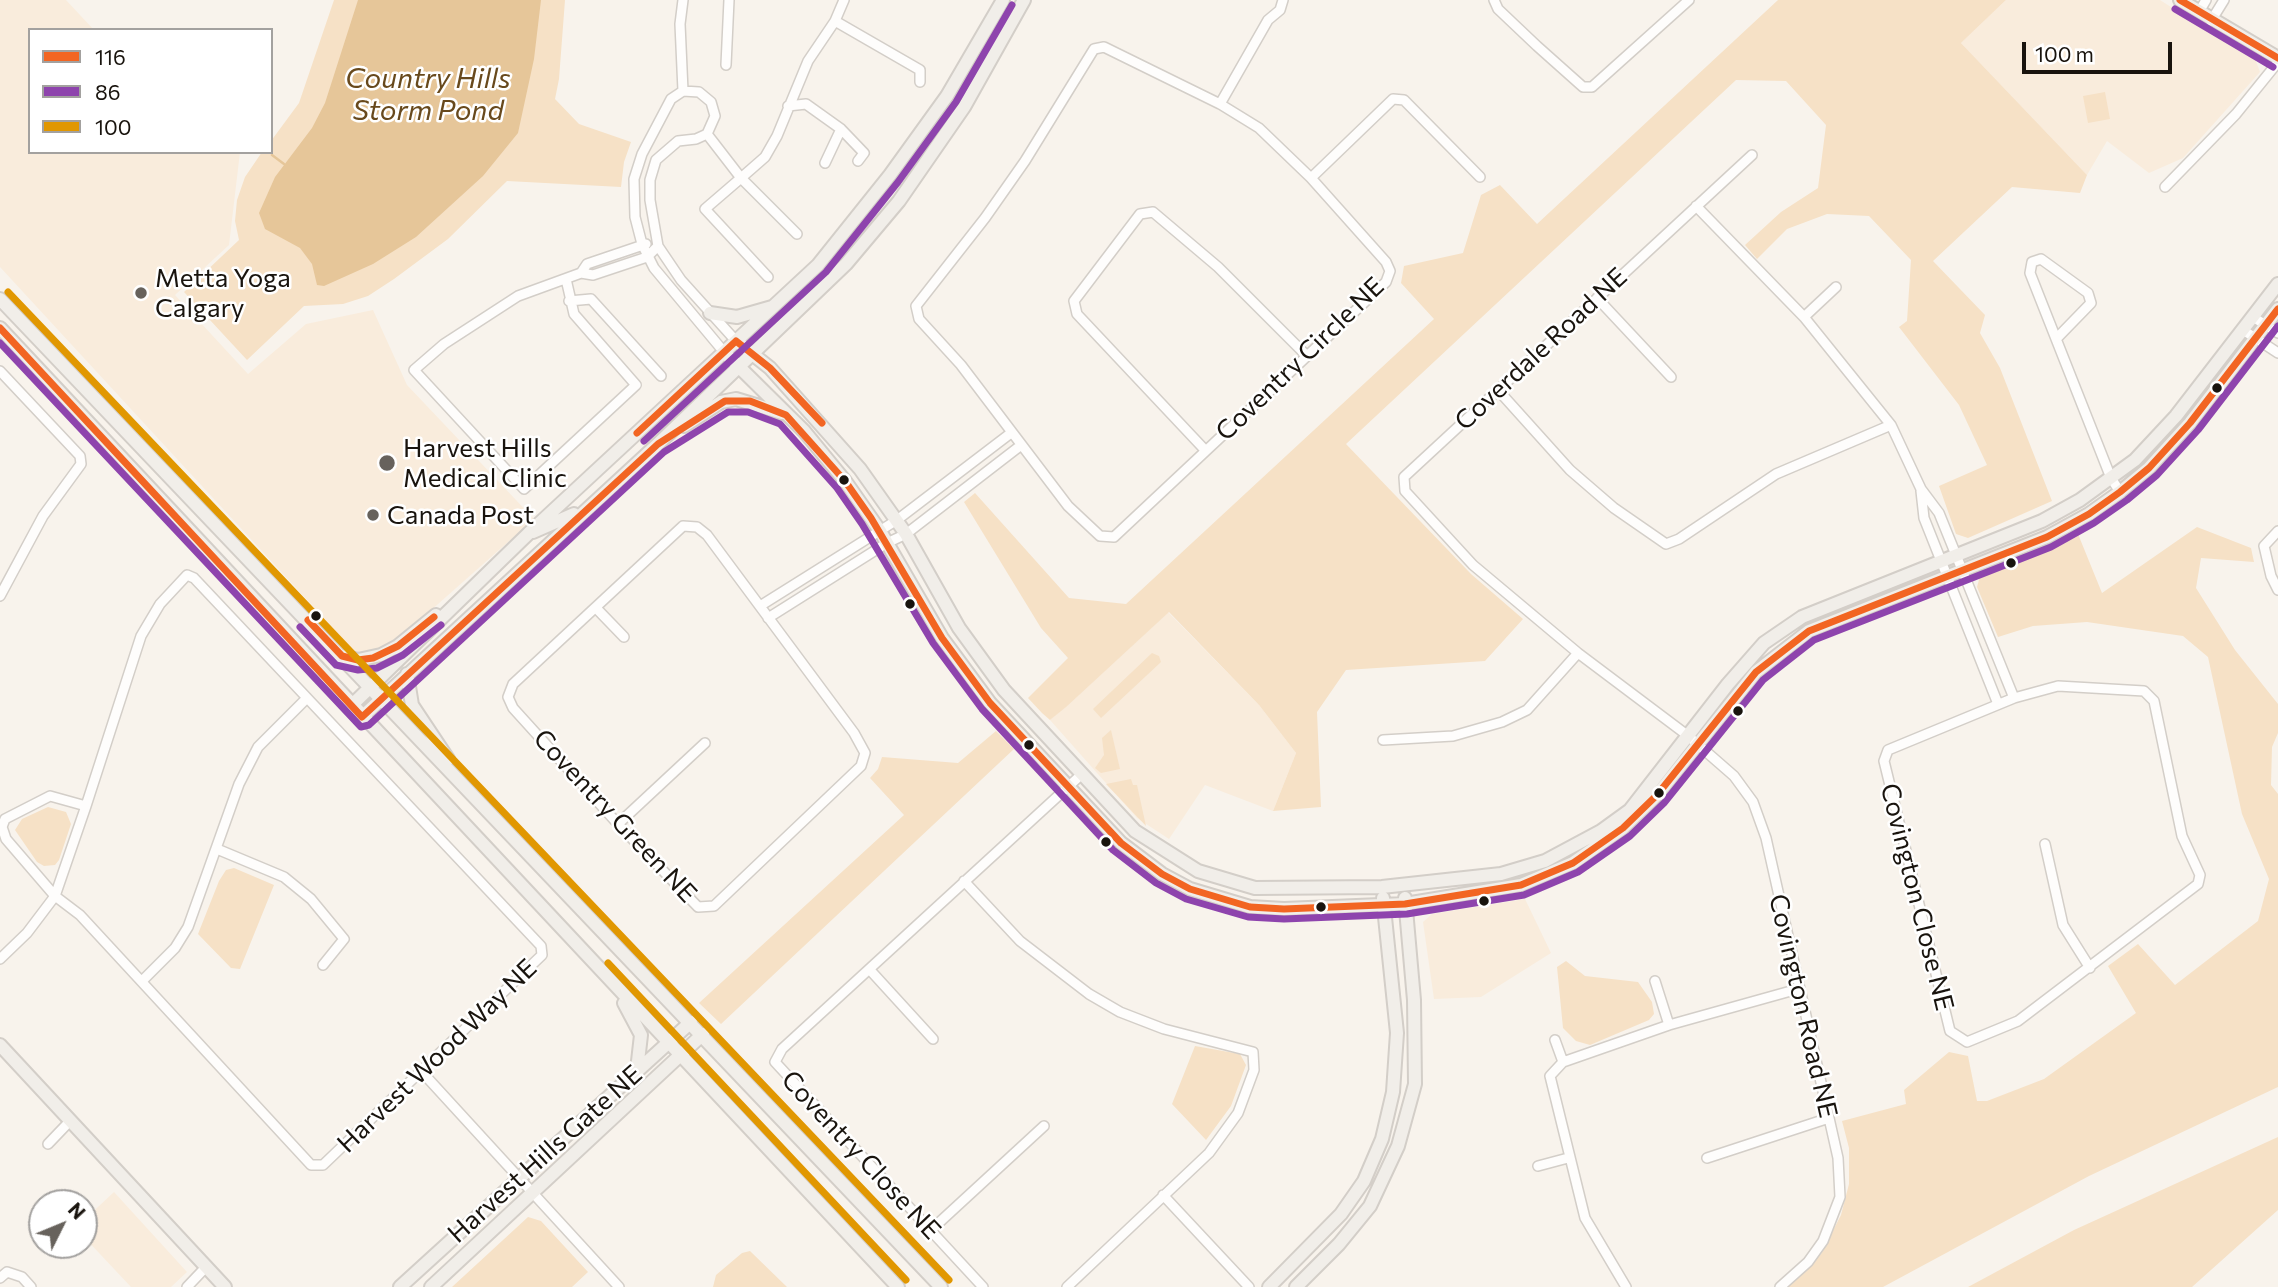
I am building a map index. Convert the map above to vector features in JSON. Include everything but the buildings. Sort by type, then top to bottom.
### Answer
[{"type":"street","points":[[683,0],[680,24],[683,91]]},
{"type":"street","points":[[726,65],[729,0]]},
{"type":"street","points":[[768,277],[705,209],[765,157],[777,136],[808,61],[835,21],[844,0]]},
{"type":"street","points":[[352,705],[529,533],[818,265],[890,175],[947,96],[1003,0]]},
{"type":"street","points":[[362,717],[658,444],[846,264],[899,201],[964,107],[1024,0]]},
{"type":"street","points":[[1220,104],[1268,20],[1280,10],[1283,0]]},
{"type":"street","points":[[1494,0],[1498,9],[1537,46],[1583,87],[1592,88],[1689,0]]},
{"type":"street","points":[[2165,187],[2236,114],[2278,60],[2180,0]]},
{"type":"street","points":[[2199,12],[2206,0]]},
{"type":"street","points":[[2211,20],[2224,0]]},
{"type":"street","points":[[835,21],[920,70],[920,82]]},
{"type":"street","name":"Coventry Circle NE","points":[[1104,47],[1220,104],[1259,128],[1311,178],[1386,262],[1390,271],[1386,282],[1114,537],[1100,536],[1076,513],[1020,446],[961,365],[919,318],[916,306],[921,296],[1001,195],[1094,48],[1104,47]]},
{"type":"street","points":[[707,134],[715,116],[711,103],[699,92],[683,91],[671,99],[656,124],[636,169],[635,217],[642,244],[647,257],[668,288],[845,481],[880,531],[942,638],[990,703],[1066,788],[1121,843],[1163,874],[1190,889],[1250,907],[1405,904],[1521,885],[1573,863],[1623,828],[1657,795],[1692,740],[1764,643],[1802,617],[2042,521],[2111,478],[2163,432],[2278,284]]},
{"type":"street","points":[[1311,178],[1393,99],[1404,100],[1480,177]]},
{"type":"street","points":[[788,106],[806,104],[841,129],[864,153],[858,161]]},
{"type":"street","points":[[825,163],[841,129]]},
{"type":"street","points":[[707,134],[741,178],[796,234]]},
{"type":"street","points":[[707,134],[678,141],[656,160],[650,180],[650,200],[658,246],[681,280],[736,341],[817,417],[860,469],[906,534],[959,628],[1004,690],[1135,831],[1198,871],[1255,888],[1405,886],[1501,874],[1545,861],[1601,831],[1630,810],[1756,672],[1809,631],[2048,537],[2120,492],[2149,468],[2190,424],[2278,309]]},
{"type":"street","name":"Coverdale Road NE","points":[[1692,740],[1578,653],[1473,565],[1405,491],[1404,477],[1752,155]]},
{"type":"street","points":[[1696,206],[1804,317],[1891,425],[1921,489],[1939,513],[2014,698]]},
{"type":"street","points":[[1205,450],[1077,314],[1074,301],[1140,214],[1153,212],[1218,267],[1306,355]]},
{"type":"street","points":[[581,273],[587,264],[642,244],[658,246]]},
{"type":"street","points":[[566,279],[574,314],[636,385],[524,489],[414,370],[444,344],[518,296],[581,273],[593,275],[647,257],[658,246]]},
{"type":"street","points":[[2056,339],[2091,303],[2088,293],[2041,259],[2032,262],[2030,272],[2056,339],[2111,478],[2120,492]]},
{"type":"street","points":[[1804,317],[1836,287]]},
{"type":"street","points":[[0,299],[147,457],[342,656],[941,1287]]},
{"type":"street","points":[[569,301],[591,299],[661,376]]},
{"type":"street","points":[[1597,299],[1671,377]]},
{"type":"street","points":[[710,313],[737,317],[776,306]]},
{"type":"street","points":[[2253,317],[2278,333]]},
{"type":"street","points":[[0,328],[898,1287]]},
{"type":"street","points":[[2243,330],[2278,353]]},
{"type":"street","points":[[0,371],[80,456],[81,464],[3,577],[0,596]]},
{"type":"street","points":[[1498,390],[1570,470],[1614,508],[1666,544],[1679,539],[1776,474],[1891,425]]},
{"type":"street","points":[[658,444],[721,402],[736,399],[786,415]]},
{"type":"street","points":[[760,606],[897,520],[1011,433]]},
{"type":"street","points":[[768,618],[887,543],[906,534],[1020,446]]},
{"type":"street","points":[[1921,489],[1924,518],[1998,704]]},
{"type":"street","points":[[2071,505],[2078,520]]},
{"type":"street","points":[[529,533],[588,507]]},
{"type":"street","name":"Coventry Green NE","points":[[682,526],[697,527],[707,535],[760,606],[854,733],[865,753],[861,766],[714,906],[698,907],[513,708],[508,697],[513,684],[596,608],[682,526]]},
{"type":"street","points":[[2278,531],[2264,545],[2271,576],[2278,590]]},
{"type":"street","name":"Harvest Wood Way NE","points":[[187,575],[194,578],[306,699],[541,946],[542,955],[323,1165],[311,1165],[80,915],[55,896],[6,839],[2,827],[5,818],[50,796],[86,806],[141,636],[160,604],[187,575]]},
{"type":"street","points":[[342,656],[358,660],[381,655],[398,646],[441,611],[455,607]]},
{"type":"street","points":[[596,608],[624,637]]},
{"type":"street","points":[[1383,740],[1453,736],[1502,722],[1527,710],[1578,653]]},
{"type":"street","points":[[407,674],[412,705],[475,796]]},
{"type":"street","name":"Covington Close NE","points":[[2058,686],[2144,691],[2154,701],[2182,836],[2200,875],[2198,884],[2018,1021],[1967,1042],[1950,1031],[1884,761],[1888,750],[1998,704],[2058,686]]},
{"type":"street","points":[[142,981],[176,948],[187,927],[239,784],[258,747],[306,699]]},
{"type":"street","name":"Covington Road NE","points":[[1692,740],[1734,775],[1753,802],[1766,838],[1838,1158],[1840,1197],[1823,1241],[1808,1262],[1780,1287]]},
{"type":"street","points":[[618,824],[705,743]]},
{"type":"street","name":"Coventry Close NE","points":[[983,1287],[775,1062],[782,1049],[1082,774]]},
{"type":"street","points":[[0,959],[27,933],[55,896],[86,806]]},
{"type":"street","points":[[2045,844],[2063,925],[2090,968]]},
{"type":"street","points":[[217,849],[284,877],[311,899],[344,939],[323,965]]},
{"type":"street","points":[[1501,874],[1503,888]]},
{"type":"street","points":[[964,881],[1020,941],[1089,994],[1120,1012],[1164,1029],[1252,1052],[1254,1070],[1238,1113],[1209,1153],[1067,1287]]},
{"type":"street","points":[[1296,1287],[1339,1244],[1370,1206],[1398,1146],[1415,1084],[1413,1000],[1405,886]]},
{"type":"street","points":[[1269,1287],[1341,1214],[1364,1181],[1382,1139],[1394,1092],[1397,1033],[1382,887]]},
{"type":"street","points":[[870,970],[933,1038]]},
{"type":"street","points":[[608,979],[640,1035],[637,1070]]},
{"type":"street","points":[[1655,981],[1669,1025]]},
{"type":"street","points":[[1626,1287],[1585,1218],[1568,1158],[1550,1076],[1563,1062],[1669,1025],[1798,989]]},
{"type":"street","points":[[1393,1004],[1413,1000]]},
{"type":"street","name":"Harvest Hills Gate NE","points":[[400,1287],[691,1022]]},
{"type":"street","name":"Harvest Hills Gate NE","points":[[430,1287],[703,1034]]},
{"type":"street","points":[[1555,1040],[1563,1062]]},
{"type":"street","points":[[0,1045],[225,1287]]},
{"type":"street","points":[[422,1072],[530,1193],[619,1287]]},
{"type":"street","points":[[1707,1158],[1829,1118]]},
{"type":"street","points":[[48,1144],[71,1121]]},
{"type":"street","points":[[931,1230],[1044,1126]]},
{"type":"street","points":[[1538,1166],[1568,1158]]},
{"type":"street","points":[[1163,1195],[1249,1287]]},
{"type":"street","points":[[187,1287],[206,1267]]},
{"type":"street","points":[[0,1278],[7,1272],[22,1277],[31,1287]]},
{"type":"shaded area","points":[[0,0],[66,0],[92,28],[28,28],[28,154],[240,154],[229,245],[175,295],[248,374],[306,324],[373,310],[407,385],[534,519],[385,651],[355,652],[0,267]]},
{"type":"shaded area","name":"Country Hills Storm Pond","points":[[334,0],[565,0],[555,99],[579,124],[631,142],[624,162],[621,187],[507,181],[448,239],[394,279],[368,296],[343,304],[304,306],[247,360],[184,292],[239,240],[235,221],[237,200],[245,177],[261,154],[273,154],[273,138],[299,103]]},
{"type":"shaded area","points":[[1778,0],[2006,0],[1961,43],[2087,175],[2080,193],[2012,187],[1933,261],[1985,315],[1980,333],[2000,368],[2052,501],[1968,538],[1956,534],[1939,486],[1987,465],[1959,405],[1899,327],[1907,321],[1911,260],[1869,216],[1827,214],[1787,229],[1757,259],[1745,245],[1781,212],[1818,188],[1826,125],[1786,81],[1736,80],[1346,444],[1471,574],[1523,619],[1485,661],[1346,670],[1317,712],[1321,807],[1273,811],[1296,753],[1259,705],[1169,612],[1050,720],[1042,713],[1028,698],[1068,658],[1041,628],[964,502],[975,493],[1069,598],[1126,604],[1434,319],[1401,283],[1404,266],[1463,253],[1481,195],[1500,185],[1537,224]]},
{"type":"shaded area","points":[[2006,0],[2160,0],[2233,47],[2254,56],[2260,72],[2183,158],[2149,173],[2107,141],[2087,175],[1961,43]]},
{"type":"shaded area","points":[[2105,92],[2110,119],[2088,123],[2083,96]]},
{"type":"shaded area","points":[[2197,527],[2251,548],[2254,562],[2201,558],[2196,588],[2235,650],[2278,704],[2278,733],[2272,747],[2271,785],[2278,794],[2278,1087],[2089,1176],[1883,1287],[1788,1287],[1821,1254],[1841,1215],[1849,1184],[1849,1148],[1842,1121],[1906,1104],[1904,1090],[1949,1052],[1968,1056],[1977,1101],[1987,1101],[2044,1079],[2136,1013],[2108,966],[2138,944],[2175,985],[2258,921],[2269,879],[2242,814],[2208,657],[2183,636],[2087,622],[2033,626],[1998,637],[1977,587],[1980,576],[2033,556],[2078,534],[2102,593]]},
{"type":"shaded area","points":[[1168,612],[1259,705],[1296,753],[1273,811],[1205,785],[1169,839],[1137,818],[1050,720]]},
{"type":"shaded area","points":[[1152,653],[1159,656],[1161,662],[1101,718],[1093,709]]},
{"type":"shaded area","points":[[1111,730],[1120,769],[1101,773],[1095,768],[1104,755],[1102,738]]},
{"type":"shaded area","points":[[996,731],[1014,749],[721,1024],[699,1003],[904,815],[870,778],[878,769],[882,757],[958,763]]},
{"type":"shaded area","points":[[1131,779],[1133,785],[1137,785],[1146,826],[1106,784]]},
{"type":"shaded area","points":[[48,807],[66,812],[71,824],[59,860],[55,865],[44,866],[37,862],[15,830],[22,819]]},
{"type":"shaded area","points":[[234,868],[274,885],[240,969],[231,968],[198,934],[219,881],[226,870]]},
{"type":"shaded area","points":[[1525,899],[1551,953],[1481,997],[1434,999],[1423,922],[1432,914]]},
{"type":"shaded area","points":[[1566,961],[1585,976],[1638,982],[1652,1002],[1654,1014],[1649,1020],[1590,1045],[1576,1041],[1563,1028],[1557,967]]},
{"type":"shaded area","points":[[1195,1046],[1240,1054],[1246,1065],[1231,1106],[1206,1140],[1172,1104]]},
{"type":"shaded area","points":[[2278,1137],[2278,1210],[2192,1287],[1968,1287],[2074,1230]]},
{"type":"shaded area","points":[[114,1192],[187,1272],[171,1287],[131,1287],[98,1252],[98,1207]]},
{"type":"shaded area","points":[[528,1217],[541,1221],[588,1272],[572,1287],[452,1287]]},
{"type":"shaded area","points":[[750,1251],[787,1287],[713,1287],[716,1275],[742,1253]]},
{"type":"water","name":"Country Hills Storm Pond","points":[[358,0],[541,0],[534,59],[518,133],[483,176],[416,237],[373,264],[324,286],[317,285],[312,264],[300,248],[265,229],[259,213],[275,177],[312,128],[325,103]]},
{"type":"waterway","points":[[272,155],[284,164]]},
{"type":"transit line","name":"116","points":[[2180,0],[2278,58]]},
{"type":"transit line","name":"86","points":[[644,441],[826,272],[898,182],[956,102],[1012,5]]},
{"type":"transit line","name":"86","points":[[2175,9],[2273,67]]},
{"type":"transit line","name":"100","points":[[8,292],[949,1280]]},
{"type":"transit line","name":"116","points":[[0,328],[362,717],[658,444],[725,401],[750,401],[786,415],[845,481],[871,518],[942,638],[990,703],[1121,843],[1162,874],[1190,889],[1250,907],[1284,909],[1405,904],[1521,885],[1573,863],[1623,828],[1657,795],[1756,672],[1809,631],[2047,537],[2089,514],[2120,492],[2149,468],[2190,423],[2278,309]]},
{"type":"transit line","name":"86","points":[[0,343],[361,727],[369,725],[664,452],[728,412],[748,412],[780,424],[837,488],[862,524],[933,643],[982,709],[1113,850],[1156,883],[1186,899],[1248,917],[1284,919],[1407,914],[1524,895],[1578,872],[1630,836],[1664,803],[1763,680],[1814,640],[2051,547],[2094,523],[2127,500],[2157,475],[2198,430],[2278,326]]},
{"type":"transit line","name":"116","points":[[637,433],[736,341],[770,368],[822,423]]},
{"type":"transit line","name":"116","points":[[308,620],[342,656],[358,660],[373,658],[398,646],[434,617]]},
{"type":"transit line","name":"86","points":[[300,627],[336,665],[358,670],[377,668],[403,655],[441,625]]},
{"type":"transit line","name":"100","points":[[608,963],[906,1280]]},
{"type":"place","name":"Metta Yoga Calgary","points":[[141,293]]},
{"type":"place","name":"Harvest Hills Medical Clinic","points":[[387,463]]},
{"type":"place","name":"Canada Post","points":[[373,515]]}]
